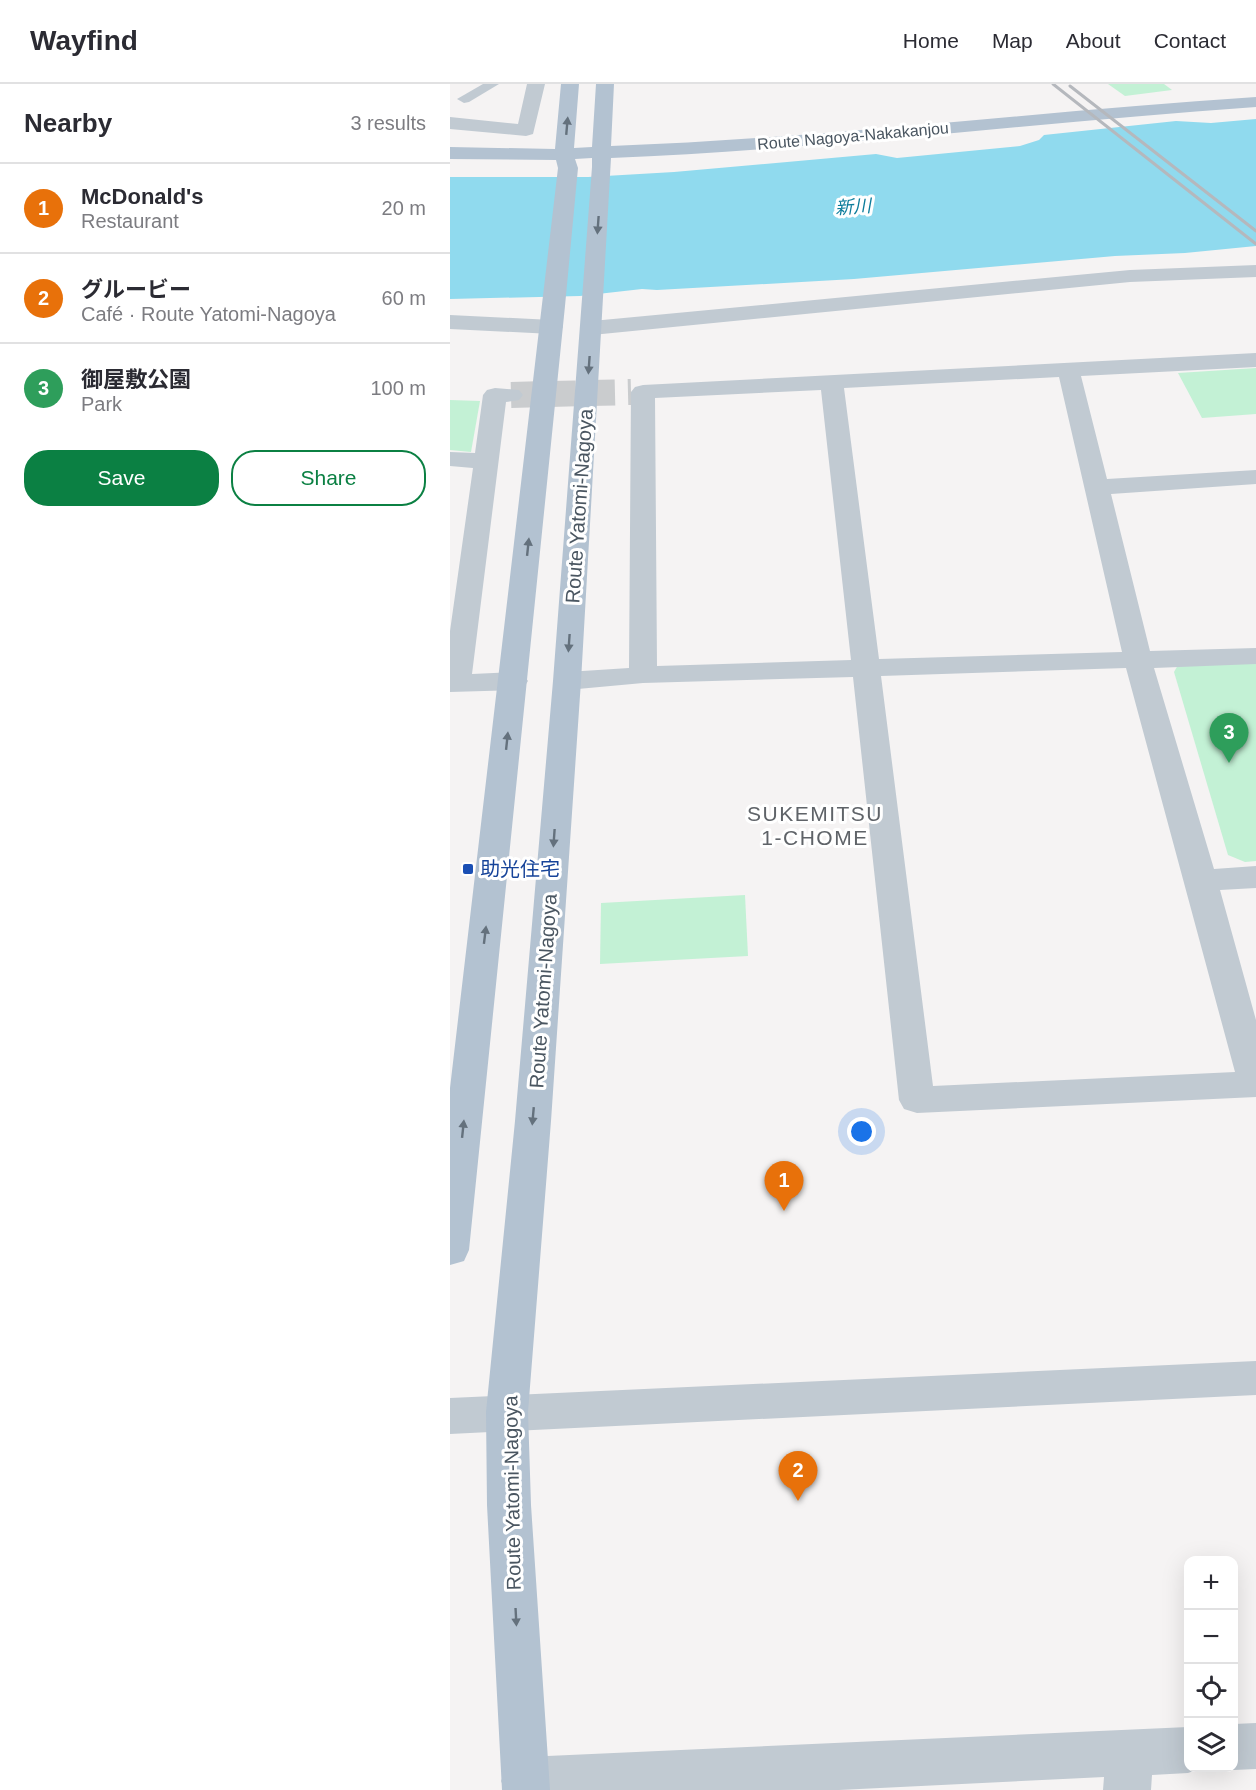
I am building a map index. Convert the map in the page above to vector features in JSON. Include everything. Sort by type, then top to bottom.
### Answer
[{"type":"main road","points":[[450,1250],[553,317],[570,84]]},
{"type":"main road","name":"Route Yatomi-Nagoya","points":[[526,1785],[509,1505],[507,1412],[533,1121],[567,681],[592,317],[605,84]]},
{"type":"main road","name":"Route Nagoya-Nakakanjou","points":[[450,153],[566,161],[602,159],[1104,112],[1256,102]]},
{"type":"street","points":[[450,123],[526,130],[536,84]]},
{"type":"street","points":[[450,116],[459,112],[485,114],[502,129]]},
{"type":"street","points":[[592,317],[1130,276],[1256,271]]},
{"type":"street","points":[[450,322],[553,317]]},
{"type":"street","points":[[643,675],[637,392],[1069,372],[1256,360]]},
{"type":"street","points":[[832,383],[864,670],[917,1100],[1256,1084],[1201,880],[1138,661],[1069,372]]},
{"type":"street","points":[[511,395],[495,395],[488,461],[461,579],[454,683],[514,681]]},
{"type":"street","points":[[450,459],[488,461]]},
{"type":"street","points":[[1098,487],[1256,477]]},
{"type":"street","points":[[567,681],[643,675],[864,670],[1256,656]]},
{"type":"street","points":[[1201,880],[1256,878]]},
{"type":"street","points":[[450,1416],[1256,1378]]},
{"type":"street","points":[[1238,1747],[1256,1746]]},
{"type":"street","points":[[526,1785],[1128,1772],[1184,1751]]},
{"type":"lane","points":[[464,99],[493,84]]},
{"type":"green space","points":[[1108,84],[1164,84],[1172,90],[1125,96]]},
{"type":"green space","points":[[1256,368],[1256,414],[1202,418],[1178,373]]},
{"type":"green space","points":[[450,400],[480,401],[471,452],[450,450]]},
{"type":"green space","points":[[1256,662],[1256,861],[1245,862],[1228,855],[1174,672],[1178,665]]},
{"type":"green space","points":[[745,895],[748,956],[600,964],[601,903]]},
{"type":"water","name":"新川","points":[[1256,119],[1256,246],[854,279],[642,289],[580,296],[450,299],[450,177],[588,177],[674,172],[876,154],[897,158],[1020,146],[1039,140],[1044,135],[1176,121],[1211,123]]},
{"type":"tunnel","points":[[511,395],[631,392]]},
{"type":"railway","points":[[1053,84],[1256,244]]},
{"type":"railway","points":[[1070,86],[1256,231]]},
{"type":"place","name":"御屋敷公園","points":[[1229,763]]},
{"type":"place","name":"助光住宅","points":[[468,869]]},
{"type":"place","name":"McDonald's","points":[[784,1211]]},
{"type":"place","name":"グルービー","points":[[798,1501]]},
{"type":"district","name":"SUKEMITSU 1-CHOME","points":[[815,825]]}]
